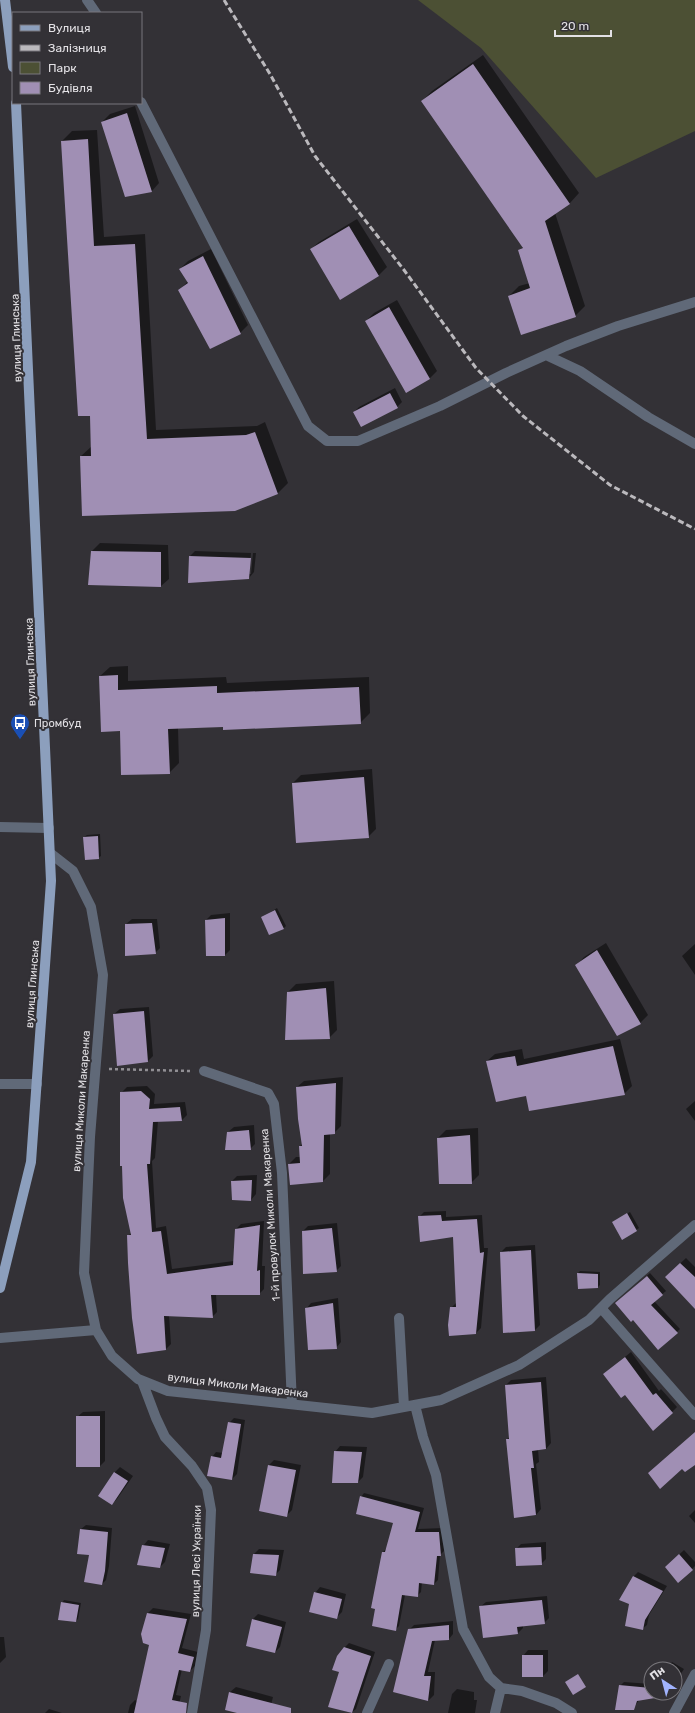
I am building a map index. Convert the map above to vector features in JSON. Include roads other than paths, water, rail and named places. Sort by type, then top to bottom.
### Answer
[{"type":"main road","points":[[5,0],[12,59]]},
{"type":"main road","name":"вулиця Глинська","points":[[0,1288],[31,1162],[51,881],[19,127],[16,104]]},
{"type":"street","points":[[87,0],[95,12]]},
{"type":"street","points":[[142,104],[308,426],[327,441],[358,441],[440,406],[546,355],[618,326],[695,302]]},
{"type":"street","points":[[546,355],[580,371],[648,417],[695,444]]},
{"type":"street","points":[[0,827],[49,828]]},
{"type":"street","name":"вулиця Миколи Макаренка","points":[[50,853],[73,871],[91,907],[103,975],[90,1137],[84,1273],[96,1330],[112,1356],[138,1379],[168,1391],[372,1413],[441,1400],[519,1365],[589,1320],[695,1225]]},
{"type":"street","name":"1-й провулок Миколи Макаренка","points":[[204,1071],[268,1093],[274,1104],[282,1173],[292,1404]]},
{"type":"street","points":[[0,1084],[37,1084]]},
{"type":"street","points":[[601,1308],[695,1415]]},
{"type":"street","points":[[399,1318],[404,1407]]},
{"type":"street","points":[[0,1338],[96,1330]]},
{"type":"street","name":"вулиця Лесі Українки","points":[[142,1381],[165,1437],[192,1466],[207,1488],[211,1510],[206,1630],[192,1713]]},
{"type":"street","points":[[415,1405],[423,1437],[436,1475],[463,1629],[489,1677],[500,1688],[522,1691],[556,1703],[572,1713]]},
{"type":"street","points":[[367,1713],[389,1664]]},
{"type":"street","points":[[674,1713],[695,1674]]},
{"type":"street","points":[[495,1713],[500,1688]]},
{"type":"railway","points":[[224,0],[270,74],[315,156],[404,270],[476,368],[523,416],[610,485],[695,529]]},
{"type":"place","name":"Промбуд","points":[[20,740]]}]
